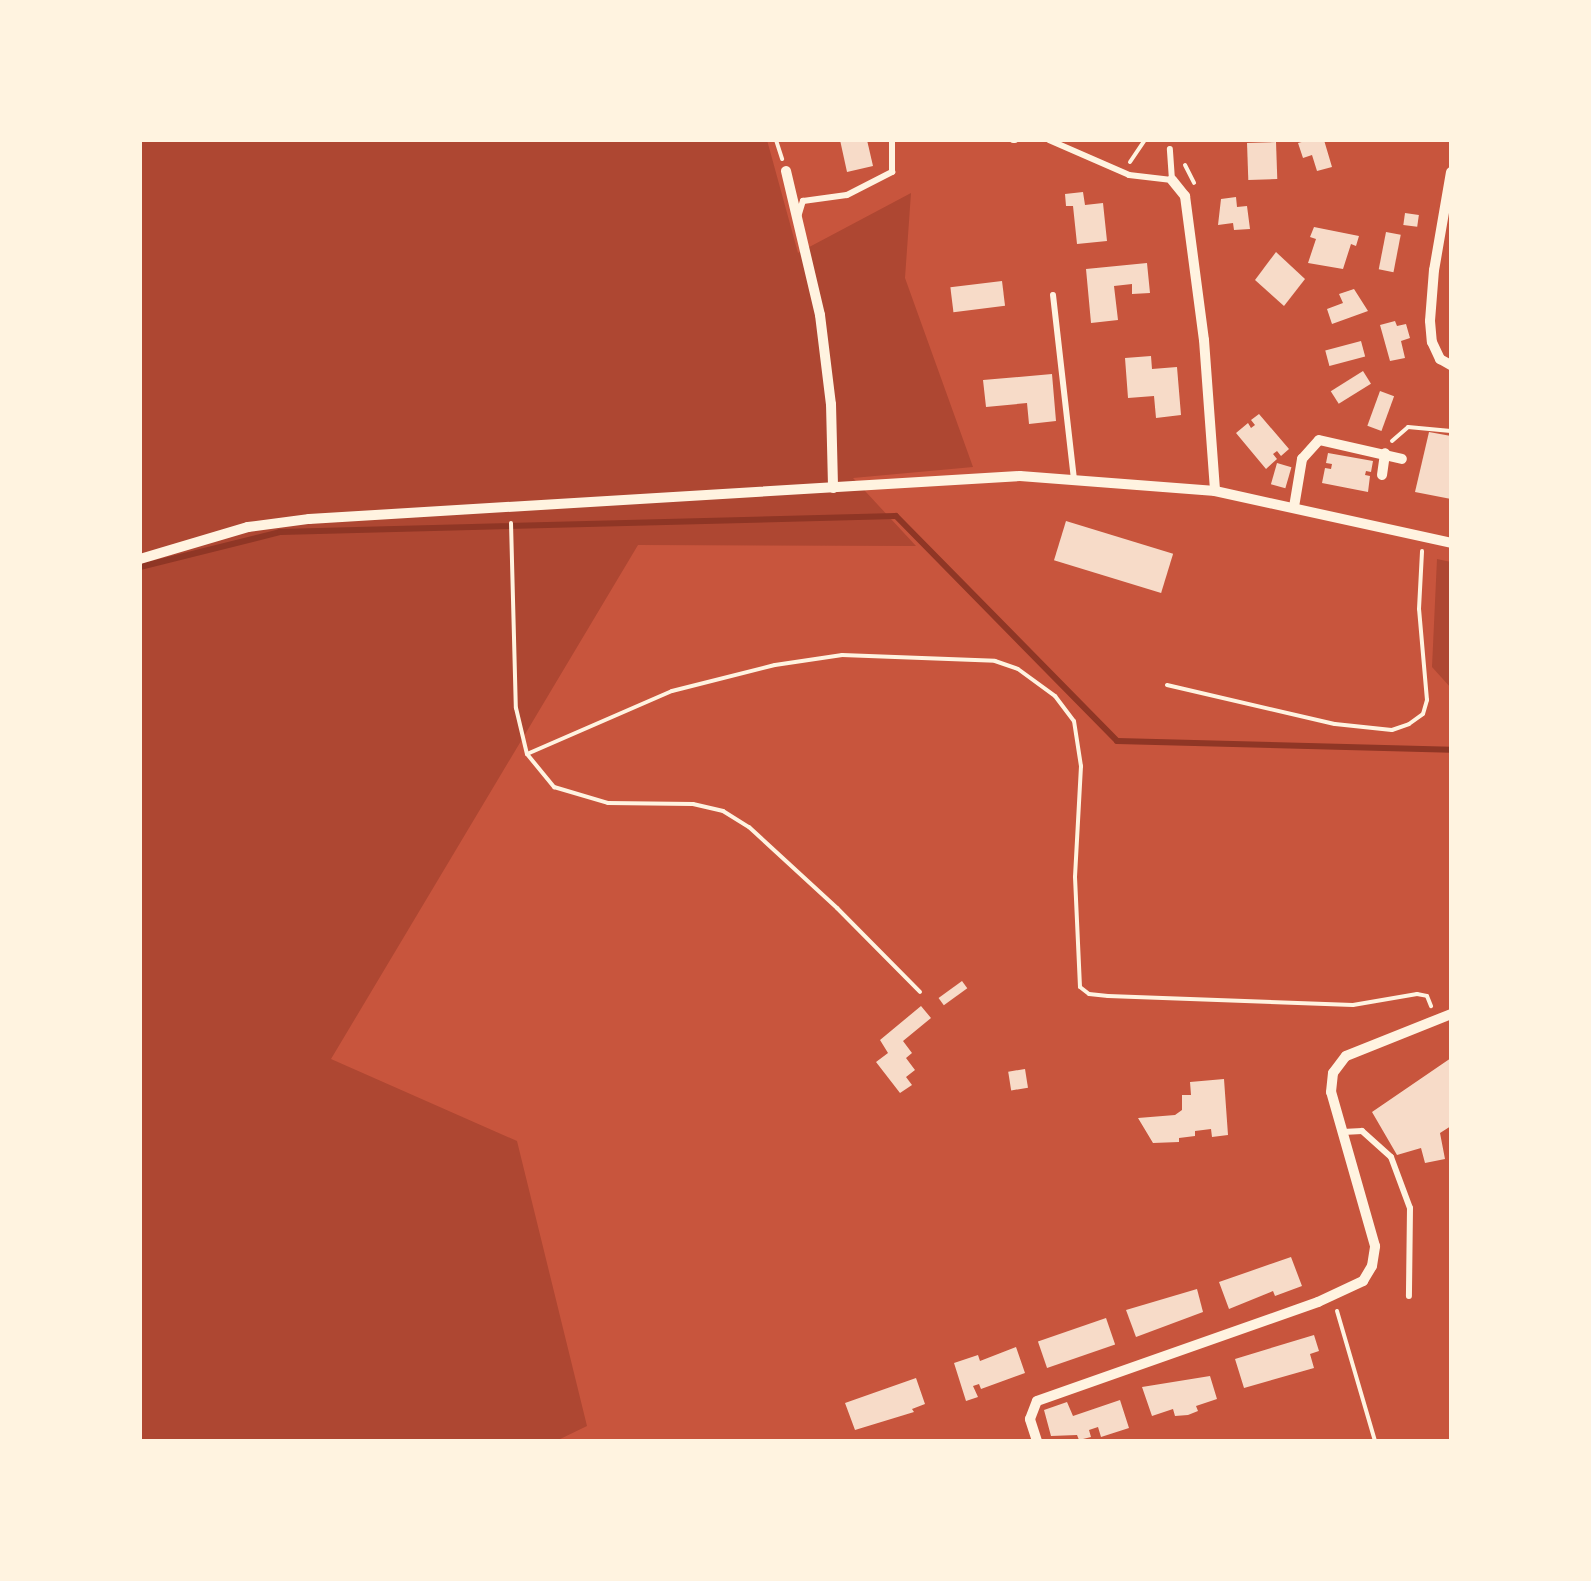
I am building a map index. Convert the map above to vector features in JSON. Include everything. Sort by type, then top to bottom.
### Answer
[{"type":"street","points":[[786,172],[820,314],[831,404],[833,488]]},
{"type":"street","points":[[1451,172],[1434,270],[1430,321],[1432,342],[1440,359],[1451,365]]},
{"type":"street","points":[[1172,180],[1185,196],[1204,340],[1215,491]]},
{"type":"street","points":[[1294,506],[1302,458],[1319,440],[1402,458]]},
{"type":"street","points":[[1382,475],[1385,453]]},
{"type":"street","points":[[140,559],[248,527],[310,519],[1020,476],[1215,491],[1451,543]]},
{"type":"street","points":[[1037,1441],[1030,1419],[1037,1401],[1332,1296],[1363,1281],[1372,1266],[1375,1246],[1330,1092],[1333,1073],[1346,1056],[1451,1014]]},
{"type":"lane","points":[[797,222],[803,201],[847,195],[892,172],[892,140]]},
{"type":"lane","points":[[1049,140],[1125,170],[1128,175],[1172,180],[1170,148]]},
{"type":"lane","points":[[1053,295],[1074,480]]},
{"type":"lane","points":[[1342,1132],[1362,1132],[1391,1158],[1410,1208],[1409,1296]]},
{"type":"path","points":[[1125,170],[1145,140]]},
{"type":"path","points":[[1385,453],[1408,427],[1451,431]]},
{"type":"path","points":[[510,510],[516,708],[527,754],[554,788],[608,803],[693,804],[723,811],[749,827],[920,992]]},
{"type":"path","points":[[1166,686],[1335,724],[1392,730],[1408,724],[1423,714],[1427,700],[1419,609],[1422,536]]},
{"type":"path","points":[[527,754],[672,691],[775,665],[842,655],[995,662],[1018,669],[1055,696],[1074,720],[1082,766],[1075,877],[1080,987],[1090,994],[1108,996],[1354,1005],[1417,994],[1427,996],[1435,1020]]},
{"type":"path","points":[[1332,1296],[1375,1441]]},
{"type":"shaded area","points":[[140,140],[767,140],[798,253],[911,193],[905,278],[973,467],[853,478],[916,546],[638,545],[331,1059],[517,1141],[587,1426],[556,1441],[140,1441]]},
{"type":"shaded area","points":[[1437,559],[1451,562],[1451,688],[1432,667]]},
{"type":"building","points":[[840,140],[867,140],[873,166],[847,172]]},
{"type":"building","points":[[1324,140],[1332,167],[1317,171],[1312,155],[1303,158],[1298,143]]},
{"type":"building","points":[[1276,142],[1277,179],[1248,180],[1247,143]]},
{"type":"building","points":[[1083,192],[1085,205],[1103,203],[1107,241],[1077,244],[1073,206],[1066,206],[1065,194]]},
{"type":"building","points":[[1236,197],[1237,207],[1247,206],[1250,229],[1234,230],[1233,223],[1218,225],[1221,199]]},
{"type":"building","points":[[1405,213],[1419,215],[1417,227],[1403,225]]},
{"type":"building","points":[[1314,227],[1359,236],[1356,246],[1351,244],[1343,269],[1308,263],[1316,239],[1310,237]]},
{"type":"building","points":[[1386,232],[1401,235],[1393,272],[1379,269]]},
{"type":"building","points":[[1276,252],[1305,279],[1284,306],[1255,280]]},
{"type":"building","points":[[1147,263],[1150,293],[1132,294],[1132,284],[1114,286],[1118,320],[1091,323],[1086,269]]},
{"type":"building","points":[[1002,281],[1005,306],[953,312],[950,287]]},
{"type":"building","points":[[1354,289],[1368,311],[1332,324],[1327,309],[1343,303],[1339,294]]},
{"type":"building","points":[[1395,321],[1397,326],[1406,324],[1410,338],[1401,341],[1405,358],[1390,361],[1380,325]]},
{"type":"building","points":[[1361,341],[1365,356],[1329,366],[1325,351]]},
{"type":"building","points":[[1151,356],[1152,369],[1177,367],[1181,415],[1156,418],[1154,396],[1128,398],[1125,358]]},
{"type":"building","points":[[1363,371],[1371,384],[1339,404],[1331,391]]},
{"type":"building","points":[[1052,374],[1056,421],[1029,424],[1027,403],[986,407],[983,380]]},
{"type":"building","points":[[1380,391],[1394,396],[1381,431],[1367,426]]},
{"type":"building","points":[[1259,414],[1289,449],[1281,456],[1277,451],[1273,454],[1277,459],[1266,469],[1236,433],[1248,423],[1251,428],[1255,425],[1251,420]]},
{"type":"building","points":[[1429,432],[1451,436],[1451,499],[1415,492]]},
{"type":"building","points":[[1328,453],[1373,461],[1371,472],[1366,471],[1365,475],[1370,476],[1368,492],[1322,483],[1325,468],[1331,469],[1332,464],[1326,463]]},
{"type":"building","points":[[1277,463],[1291,467],[1285,488],[1271,484]]},
{"type":"building","points":[[1066,521],[1173,554],[1161,593],[1054,560]]},
{"type":"building","points":[[962,981],[967,988],[944,1005],[939,998]]},
{"type":"building","points":[[921,1006],[931,1018],[903,1041],[912,1053],[906,1058],[915,1070],[906,1077],[912,1085],[900,1093],[876,1062],[888,1053],[880,1040]]},
{"type":"building","points":[[1451,1058],[1451,1126],[1440,1133],[1445,1159],[1425,1163],[1421,1148],[1397,1155],[1372,1112]]},
{"type":"building","points":[[1025,1069],[1028,1088],[1011,1090],[1008,1072]]},
{"type":"building","points":[[1224,1079],[1228,1135],[1212,1137],[1211,1129],[1195,1131],[1195,1136],[1179,1138],[1179,1142],[1153,1143],[1138,1118],[1175,1115],[1182,1110],[1182,1095],[1191,1095],[1190,1082]]},
{"type":"building","points":[[1291,1257],[1302,1286],[1275,1296],[1273,1291],[1229,1309],[1219,1282]]},
{"type":"building","points":[[1197,1289],[1203,1312],[1136,1337],[1126,1310]]},
{"type":"building","points":[[1106,1318],[1115,1344],[1047,1368],[1038,1341]]},
{"type":"building","points":[[1314,1335],[1319,1351],[1310,1354],[1314,1368],[1244,1388],[1235,1359]]},
{"type":"building","points":[[1016,1347],[1025,1373],[981,1389],[979,1384],[973,1386],[978,1397],[966,1401],[954,1363],[978,1355],[980,1361]]},
{"type":"building","points":[[1210,1376],[1217,1399],[1196,1406],[1198,1411],[1188,1415],[1175,1416],[1173,1409],[1152,1416],[1142,1387]]},
{"type":"building","points":[[916,1378],[925,1404],[912,1409],[914,1412],[855,1430],[845,1403]]},
{"type":"building","points":[[1120,1400],[1129,1428],[1101,1437],[1098,1427],[1089,1430],[1091,1437],[1079,1440],[1077,1435],[1051,1436],[1044,1410],[1067,1402],[1073,1416]]},
{"type":"waterway","points":[[140,567],[280,532],[896,516],[1117,741],[1451,750]]}]
